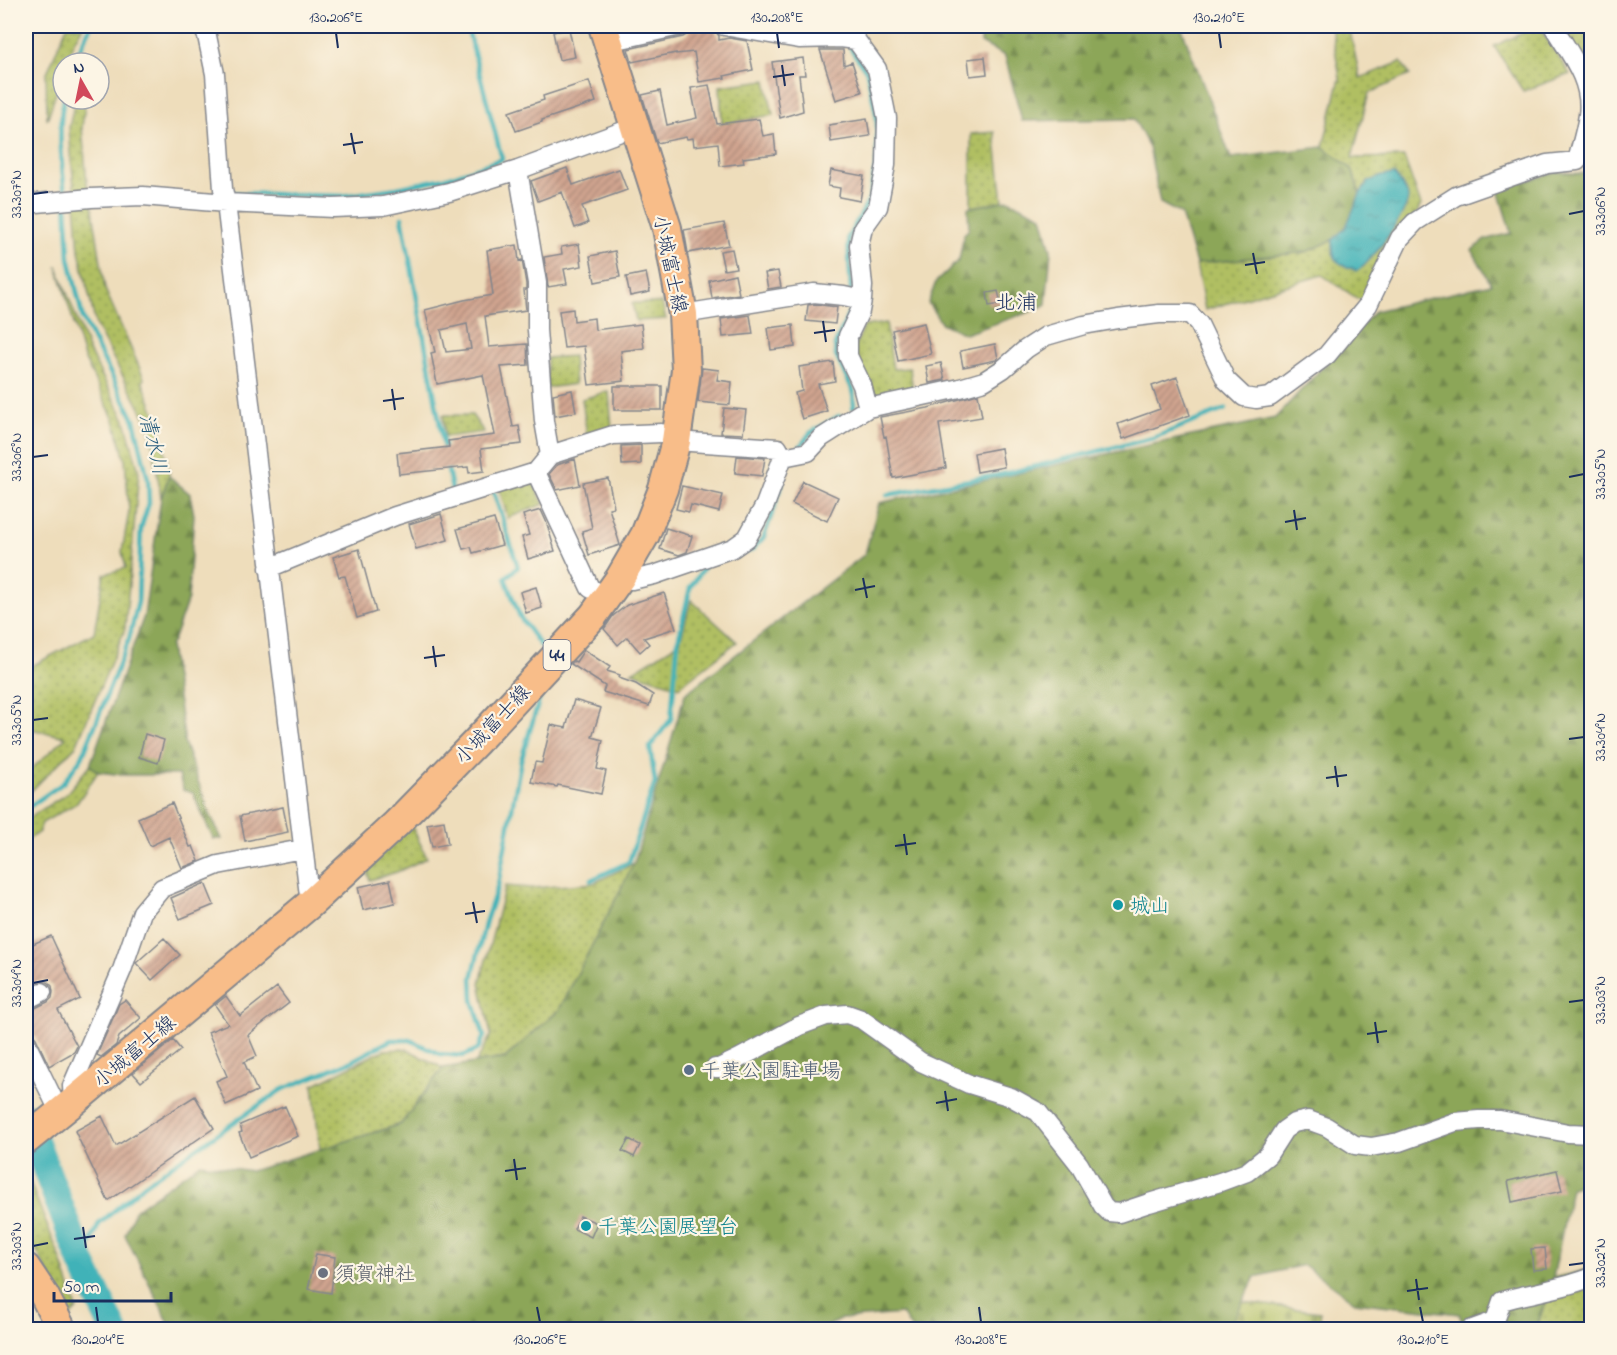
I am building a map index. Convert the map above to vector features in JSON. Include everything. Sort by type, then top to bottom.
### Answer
[{"type":"main road","name":"小城富士線","points":[[26,1140],[310,904],[396,824],[593,616],[645,535],[663,489],[668,437],[686,370],[683,314],[667,228],[606,34]]},
{"type":"main road","points":[[26,1268],[62,1329]]},
{"type":"street","points":[[202,26],[207,36],[215,74],[223,189],[310,904]]},
{"type":"street","points":[[606,34],[680,26]]},
{"type":"street","points":[[724,26],[799,39],[848,39],[877,69],[887,118],[886,165],[878,207],[863,228],[859,245],[863,286],[853,298]]},
{"type":"street","points":[[783,458],[808,452],[821,438],[868,408],[984,381],[1004,369],[1026,349],[1046,336],[1084,326],[1159,314],[1190,314],[1199,324],[1227,380],[1244,397],[1270,398],[1327,355],[1368,305],[1400,238],[1415,222],[1456,196],[1547,164],[1577,161],[1588,114],[1588,90],[1579,68],[1553,26]]},
{"type":"street","points":[[26,204],[143,196],[333,208],[383,206],[449,192],[518,170],[634,127]]},
{"type":"street","points":[[518,170],[537,284],[537,330],[544,421],[550,455]]},
{"type":"street","points":[[683,314],[814,293],[853,298]]},
{"type":"street","points":[[853,298],[860,311],[848,336],[848,356],[862,385],[868,408]]},
{"type":"street","points":[[268,568],[395,516],[536,472],[550,455],[613,435],[668,437],[778,448],[783,458],[765,504],[747,538],[733,548],[613,587],[590,588],[536,472]]},
{"type":"street","points":[[67,1107],[72,1086],[122,970],[142,912],[162,888],[218,865],[302,849]]},
{"type":"street","points":[[715,1068],[738,1059],[799,1026],[826,1016],[847,1014],[861,1018],[921,1062],[969,1084],[1011,1097],[1038,1112],[1079,1164],[1103,1206],[1109,1212],[1119,1213],[1247,1172],[1268,1155],[1284,1130],[1308,1120],[1327,1127],[1355,1144],[1371,1147],[1399,1142],[1455,1122],[1479,1120],[1500,1120],[1568,1133],[1592,1134]]},
{"type":"street","points":[[26,1043],[67,1107]]},
{"type":"street","points":[[1470,1329],[1495,1321],[1502,1301],[1573,1285],[1592,1277]]},
{"type":"green space","points":[[67,26],[83,26],[70,51],[56,51]]},
{"type":"green space","points":[[981,26],[1181,26],[1231,158],[1323,147],[1352,169],[1360,194],[1346,228],[1333,240],[1306,252],[1196,264],[1181,214],[1160,203],[1149,147],[1134,119],[1022,121],[1005,56],[981,43]]},
{"type":"green space","points":[[1331,26],[1349,26],[1360,78],[1401,62],[1410,75],[1369,93],[1352,158],[1404,157],[1421,205],[1419,211],[1364,298],[1358,299],[1322,275],[1205,310],[1196,264],[1306,252],[1333,240],[1333,254],[1363,267],[1380,248],[1401,215],[1369,181],[1360,194],[1352,169],[1323,147],[1340,78]]},
{"type":"green space","points":[[1538,26],[1570,74],[1523,91],[1494,46]]},
{"type":"green space","points":[[1563,26],[1591,26],[1591,79]]},
{"type":"green space","points":[[51,63],[51,108],[47,120],[46,75]]},
{"type":"green space","points":[[766,80],[773,115],[722,124],[720,86]]},
{"type":"green space","points":[[73,111],[84,111],[82,127],[87,183],[105,289],[144,378],[143,383],[159,423],[169,472],[161,498],[150,427],[96,326],[79,251],[69,128]]},
{"type":"green space","points":[[995,132],[1003,201],[971,207],[971,134]]},
{"type":"green space","points":[[1556,172],[1591,174],[1592,1181],[1571,1188],[1553,1278],[1536,1329],[1465,1329],[1459,1314],[1355,1302],[1304,1265],[1255,1277],[1229,1329],[912,1330],[902,1314],[841,1319],[820,1330],[172,1329],[125,1235],[135,1210],[200,1163],[251,1171],[401,1124],[443,1068],[505,1058],[559,1010],[634,863],[685,694],[865,554],[879,503],[1275,418],[1375,311],[1491,284],[1472,250],[1485,240],[1511,233],[1498,190]]},
{"type":"green space","points":[[1008,200],[1042,216],[1051,250],[1046,304],[1038,309],[965,334],[941,323],[928,303],[936,282],[959,260],[964,234],[969,229],[968,208]]},
{"type":"green space","points":[[57,266],[88,349],[125,420],[139,472],[125,629],[76,746],[26,796],[26,773],[66,737],[26,728],[26,669],[94,633],[104,574],[126,568],[122,552],[129,511],[125,460],[114,420],[84,358]]},
{"type":"green space","points":[[632,303],[662,303],[666,319],[636,321]]},
{"type":"green space","points":[[886,323],[893,369],[910,368],[913,391],[871,401],[854,349],[864,326]]},
{"type":"green space","points":[[573,356],[575,384],[547,388],[547,358]]},
{"type":"green space","points":[[609,391],[612,430],[587,436],[582,399]]},
{"type":"green space","points":[[443,415],[472,415],[484,432],[445,437]]},
{"type":"green space","points":[[169,476],[190,494],[194,515],[188,599],[170,646],[184,742],[209,812],[222,839],[213,839],[193,793],[183,790],[179,775],[124,775],[98,772],[90,765],[144,616],[161,498]]},
{"type":"green space","points":[[532,481],[544,504],[508,518],[499,489]]},
{"type":"green space","points":[[691,600],[737,642],[679,687],[632,672],[680,642]]},
{"type":"green space","points":[[90,765],[98,772],[77,803],[42,823],[39,832],[26,841],[26,820],[66,794]]},
{"type":"green space","points":[[412,826],[427,858],[397,872],[370,880],[365,865]]},
{"type":"green space","points":[[634,863],[559,1010],[505,1058],[476,1063],[491,1035],[480,983],[505,886],[532,888],[594,883]]},
{"type":"green space","points":[[407,1049],[443,1068],[401,1124],[320,1150],[313,1085],[384,1050]]},
{"type":"green space","points":[[26,1178],[29,1180],[61,1260],[77,1309],[69,1318],[38,1253],[26,1239]]},
{"type":"green space","points":[[1591,1269],[1591,1329],[1536,1330],[1553,1278]]},
{"type":"green space","points":[[1243,1302],[1320,1312],[1321,1329],[1229,1329]]},
{"type":"water","points":[[1394,174],[1408,195],[1406,205],[1395,226],[1357,271],[1340,263],[1335,257],[1333,240],[1346,227],[1360,194],[1369,181]]},
{"type":"building","points":[[691,26],[698,26],[698,30],[713,28],[719,40],[729,38],[747,41],[753,70],[699,82],[694,52],[676,53],[632,62],[628,49],[683,37],[688,34]]},
{"type":"building","points":[[569,29],[575,57],[559,60],[553,32]]},
{"type":"building","points":[[820,50],[843,50],[844,65],[852,62],[862,92],[836,100]]},
{"type":"building","points":[[985,57],[987,74],[970,76],[968,59]]},
{"type":"building","points":[[803,58],[805,75],[799,75],[803,111],[780,118],[772,62]]},
{"type":"building","points":[[589,81],[596,102],[516,131],[509,112],[544,100],[543,96]]},
{"type":"building","points":[[709,85],[717,124],[759,119],[763,136],[774,134],[776,154],[743,158],[744,163],[720,166],[718,143],[694,146],[693,138],[687,139],[686,137],[657,143],[642,95],[660,91],[667,125],[697,118],[691,88]]},
{"type":"building","points":[[867,119],[870,136],[831,142],[829,125]]},
{"type":"building","points":[[567,168],[573,185],[619,169],[627,190],[582,206],[588,223],[575,228],[562,192],[538,201],[531,181]]},
{"type":"building","points":[[831,170],[864,176],[860,201],[839,197],[840,188],[828,186]]},
{"type":"building","points":[[724,223],[729,245],[688,253],[684,230]]},
{"type":"building","points":[[579,244],[582,266],[564,269],[567,284],[548,287],[544,257],[562,254],[561,247]]},
{"type":"building","points":[[517,245],[519,261],[522,260],[526,284],[526,290],[524,290],[526,310],[485,316],[489,347],[527,344],[528,365],[501,367],[513,427],[519,426],[522,444],[481,449],[484,471],[469,473],[468,467],[399,474],[397,453],[449,447],[448,441],[495,435],[483,375],[437,384],[431,353],[435,352],[425,310],[493,295],[487,250]],"holes":[[[467,324],[471,349],[446,352],[441,330]]]},
{"type":"building","points":[[732,249],[736,268],[724,270],[720,251]]},
{"type":"building","points":[[615,251],[620,277],[595,282],[590,256]]},
{"type":"building","points":[[778,271],[781,287],[768,289],[765,273]]},
{"type":"building","points":[[646,273],[650,292],[630,296],[626,277]]},
{"type":"building","points":[[735,274],[739,294],[712,298],[709,280]]},
{"type":"building","points":[[998,291],[1001,304],[989,306],[987,293]]},
{"type":"building","points":[[808,305],[837,307],[835,324],[806,321]]},
{"type":"building","points":[[573,309],[574,321],[594,318],[595,330],[641,324],[644,348],[621,351],[624,381],[589,385],[584,346],[564,348],[559,311]]},
{"type":"building","points":[[750,315],[753,334],[723,337],[721,319]]},
{"type":"building","points":[[924,323],[931,354],[898,361],[892,330]]},
{"type":"building","points":[[793,325],[795,347],[771,350],[768,328]]},
{"type":"building","points":[[995,344],[998,358],[996,360],[963,367],[960,351]]},
{"type":"building","points":[[833,362],[835,381],[818,384],[827,411],[802,419],[795,393],[802,391],[799,367]]},
{"type":"building","points":[[941,363],[945,380],[929,383],[926,366]]},
{"type":"building","points":[[702,368],[719,370],[717,380],[732,382],[730,405],[698,402]]},
{"type":"building","points":[[1177,377],[1190,415],[1123,439],[1118,424],[1160,409],[1152,386]]},
{"type":"building","points":[[614,386],[662,386],[662,410],[614,410]]},
{"type":"building","points":[[572,390],[576,412],[555,416],[553,394]]},
{"type":"building","points":[[978,394],[982,417],[939,424],[946,468],[893,478],[886,436],[884,437],[880,417],[928,408]]},
{"type":"building","points":[[724,408],[746,410],[743,434],[721,433]]},
{"type":"building","points":[[641,445],[641,464],[622,465],[621,446]]},
{"type":"building","points":[[1001,448],[1004,467],[977,472],[974,453]]},
{"type":"building","points":[[737,456],[765,458],[762,476],[735,473]]},
{"type":"building","points":[[575,459],[580,485],[557,490],[549,474],[557,465]]},
{"type":"building","points":[[608,478],[614,507],[609,508],[620,545],[589,555],[582,531],[592,528],[583,483]]},
{"type":"building","points":[[803,481],[838,497],[827,521],[792,504]]},
{"type":"building","points":[[682,486],[723,495],[719,512],[691,505],[689,512],[676,509]]},
{"type":"building","points":[[541,510],[555,551],[528,559],[522,537],[529,535],[523,515]]},
{"type":"building","points":[[441,514],[448,540],[416,549],[409,524]]},
{"type":"building","points":[[494,519],[502,545],[473,553],[471,547],[463,549],[457,529]]},
{"type":"building","points":[[666,528],[692,536],[687,552],[679,555],[660,549]]},
{"type":"building","points":[[359,549],[376,612],[357,618],[345,576],[339,577],[333,557]]},
{"type":"building","points":[[536,587],[542,608],[526,613],[520,592]]},
{"type":"building","points":[[664,593],[676,628],[644,638],[649,644],[640,652],[627,637],[618,645],[604,629],[613,616],[627,605]]},
{"type":"building","points":[[584,650],[610,667],[607,671],[620,675],[619,678],[636,684],[653,695],[649,706],[603,692],[605,686],[571,664],[576,662]]},
{"type":"building","points":[[574,700],[601,708],[592,737],[603,740],[597,769],[606,771],[601,794],[531,782],[535,762],[542,763],[551,725],[566,728]]},
{"type":"building","points":[[145,734],[164,740],[158,763],[139,757]]},
{"type":"building","points":[[172,803],[190,847],[193,846],[199,861],[182,868],[169,837],[150,846],[138,818]]},
{"type":"building","points":[[283,807],[288,832],[245,841],[240,816]]},
{"type":"building","points":[[444,821],[448,844],[432,847],[427,824]]},
{"type":"building","points":[[390,880],[395,903],[363,910],[358,887]]},
{"type":"building","points":[[205,883],[214,905],[180,919],[171,898]]},
{"type":"building","points":[[51,936],[80,999],[58,1010],[77,1046],[74,1052],[49,1066],[36,1038],[29,1030],[26,1031],[26,1011],[48,1002],[52,998],[52,986],[43,981],[26,988],[26,947]]},
{"type":"building","points":[[164,938],[180,955],[152,980],[136,963]]},
{"type":"building","points":[[277,987],[289,1003],[248,1035],[257,1056],[244,1062],[257,1091],[226,1105],[216,1081],[227,1076],[208,1032],[228,1024],[215,1005],[226,996],[240,1016]]},
{"type":"building","points":[[125,1000],[141,1018],[119,1037],[116,1045],[101,1057],[97,1055],[119,1004]]},
{"type":"building","points":[[173,1040],[181,1050],[141,1082],[133,1073]]},
{"type":"building","points":[[195,1096],[214,1128],[108,1201],[75,1131],[102,1116],[116,1146]]},
{"type":"building","points":[[285,1106],[298,1136],[249,1157],[239,1133],[242,1132],[240,1125]]},
{"type":"building","points":[[629,1139],[640,1145],[634,1157],[622,1151]]},
{"type":"building","points":[[1557,1170],[1562,1191],[1512,1202],[1508,1181]]},
{"type":"building","name":"千葉公園展望台","points":[[580,1216],[597,1223],[591,1237],[574,1229]]},
{"type":"building","points":[[1545,1248],[1547,1269],[1533,1270],[1531,1249]]},
{"type":"building","name":"須賀神社","points":[[316,1254],[335,1257],[331,1293],[308,1289]]},
{"type":"waterway","name":"清水川","points":[[79,51],[91,26]]},
{"type":"waterway","points":[[234,193],[342,196],[450,177],[502,159],[467,26]]},
{"type":"waterway","points":[[851,45],[851,49],[867,72],[877,118],[877,157],[869,200],[848,237],[851,294]]},
{"type":"waterway","name":"清水川","points":[[62,111],[60,135],[65,195]]},
{"type":"waterway","name":"清水川","points":[[26,809],[63,783],[82,757],[96,723],[129,639],[138,602],[141,528],[149,503],[148,479],[134,420],[83,319],[69,258],[66,203]]},
{"type":"waterway","points":[[402,217],[445,453]]},
{"type":"waterway","points":[[851,302],[851,308],[835,345],[836,356],[853,390],[854,407],[852,408]]},
{"type":"waterway","points":[[887,495],[1003,474],[1153,438],[1226,409]]},
{"type":"waterway","points":[[800,447],[810,433],[839,416]]},
{"type":"waterway","points":[[447,465],[452,490]]},
{"type":"waterway","points":[[735,555],[752,550],[764,537],[782,484]]},
{"type":"waterway","points":[[494,493],[518,567],[505,578],[520,617],[540,645]]},
{"type":"waterway","points":[[591,880],[629,862],[655,782],[650,747],[671,719],[678,641],[690,588],[705,566]]},
{"type":"waterway","points":[[627,594],[660,582]]},
{"type":"waterway","points":[[82,1263],[99,1224],[145,1184],[281,1090],[352,1061],[391,1040],[410,1040],[440,1054],[463,1056],[478,1049],[484,1036],[473,1000],[472,978],[486,920],[498,885],[521,760],[541,694]]},
{"type":"waterway","points":[[26,1117],[82,1263],[114,1330]]},
{"type":"waterway","points":[[26,1232],[30,1243]]},
{"type":"place","name":"城山","points":[[1118,905]]},
{"type":"place","name":"千葉公園駐車場","points":[[689,1070]]},
{"type":"place","name":"千葉公園展望台","points":[[586,1226]]},
{"type":"place","name":"須賀神社","points":[[323,1273]]},
{"type":"district","name":"北浦","points":[[1016,302]]}]
